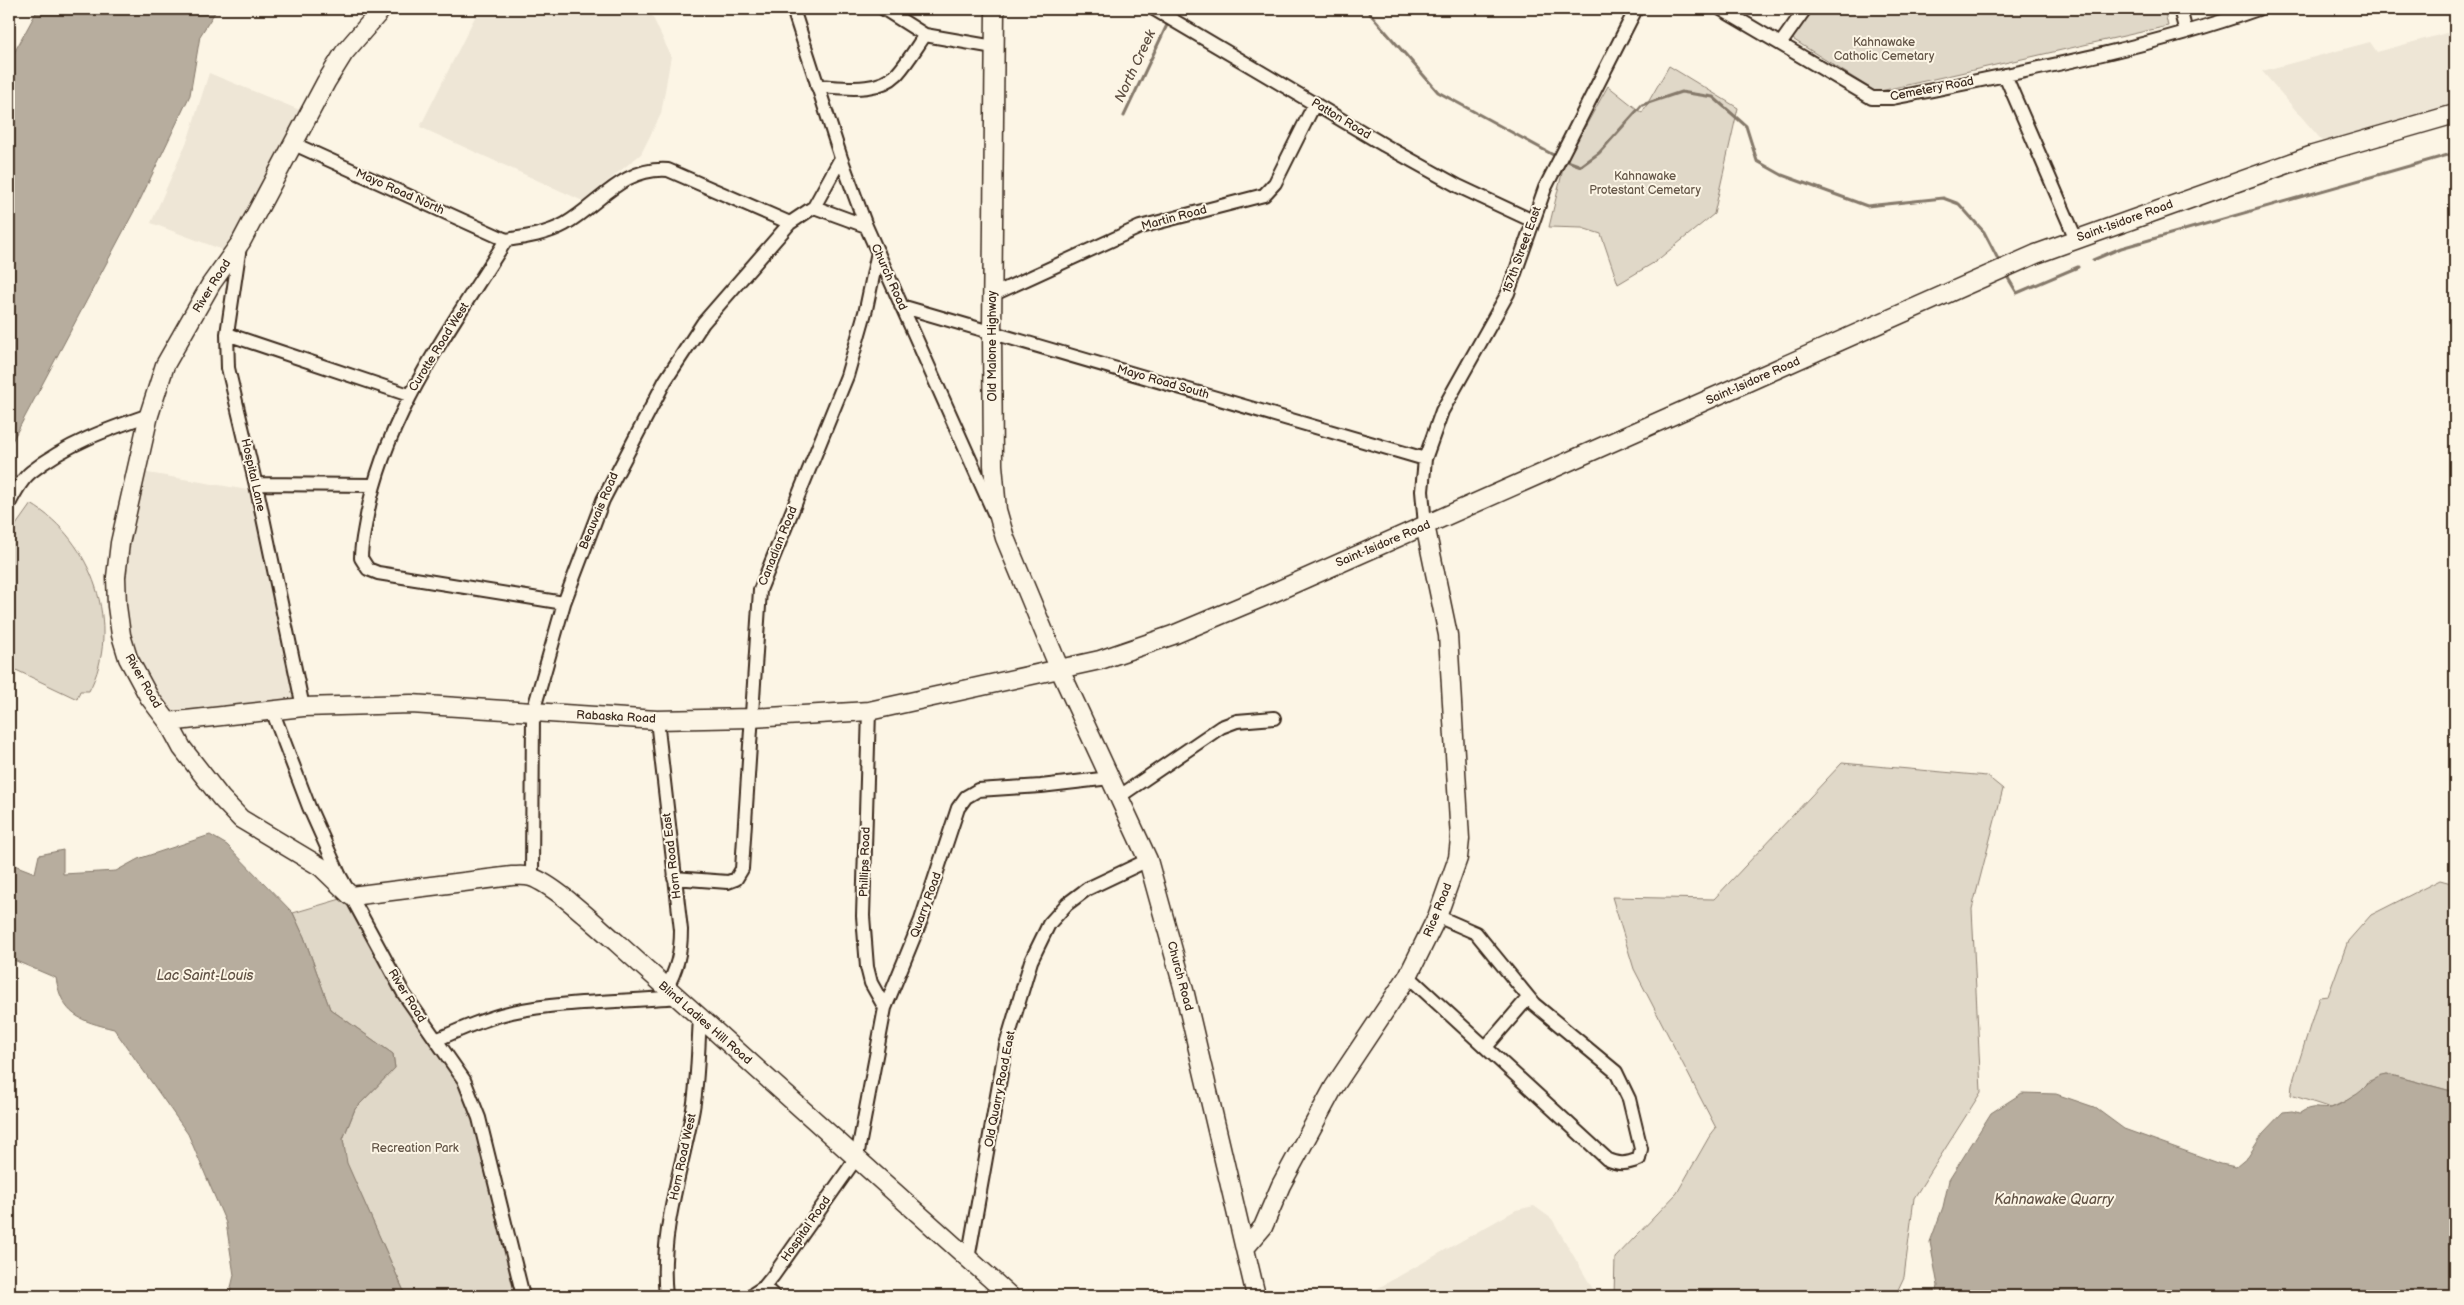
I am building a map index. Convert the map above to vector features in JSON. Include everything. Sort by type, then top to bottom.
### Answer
[{"type":"street","name":"River Road","points":[[382,9],[344,53],[241,242],[211,284],[165,365],[149,415],[120,543],[116,576],[117,606],[121,635],[128,658],[182,748],[220,798],[241,819],[321,867],[350,896],[404,994],[464,1080],[479,1118],[523,1296]]},
{"type":"street","name":"Church Road","points":[[793,9],[841,158],[866,226],[1005,538]]},
{"type":"street","points":[[884,9],[925,35],[994,47]]},
{"type":"street","name":"Old Malone Highway","points":[[995,9],[992,331],[993,465],[997,510],[1005,538],[1060,670]]},
{"type":"street","name":"Patton Road","points":[[1154,9],[1384,145],[1458,186],[1533,221]]},
{"type":"street","name":"157th Street East","points":[[1425,525],[1422,491],[1425,459],[1442,411],[1508,293],[1545,188],[1636,9]]},
{"type":"street","name":"Cemetery Road","points":[[1721,9],[1872,98],[1892,98],[2105,53],[2186,32],[2258,9]]},
{"type":"street","points":[[1781,43],[1805,9]]},
{"type":"street","points":[[2180,9],[2186,32]]},
{"type":"street","points":[[817,86],[860,88],[879,85],[896,75],[925,35]]},
{"type":"street","points":[[2005,75],[2076,239]]},
{"type":"street","name":"Martin Road","points":[[992,294],[1140,226],[1264,195],[1275,183],[1315,103]]},
{"type":"street","name":"Saint-Isidore Road","points":[[1060,670],[1100,660],[1174,635],[2036,254],[2313,155],[2455,114]]},
{"type":"street","name":"Mayo Road North","points":[[294,144],[506,240]]},
{"type":"street","name":"Beauvais Road","points":[[532,877],[533,712],[564,603],[603,500],[665,381],[703,323],[790,223],[814,207],[841,158]]},
{"type":"street","points":[[506,240],[534,236],[565,223],[633,174],[651,169],[668,170],[790,223]]},
{"type":"street","points":[[814,207],[866,226]]},
{"type":"street","name":"Curotte Road West","points":[[506,240],[409,395],[378,468],[373,485],[361,548],[362,558],[368,569],[378,573],[564,603]]},
{"type":"street","name":"Hospital Lane","points":[[241,242],[226,334],[228,368],[256,484],[303,707]]},
{"type":"street","name":"Canadian Road","points":[[674,878],[728,882],[736,878],[742,870],[760,590],[847,376],[866,309],[878,252]]},
{"type":"street","name":"Mayo Road South","points":[[901,306],[992,331],[1425,459]]},
{"type":"street","points":[[226,334],[409,395]]},
{"type":"street","points":[[9,504],[29,473],[70,447],[104,430],[149,415]]},
{"type":"street","points":[[256,484],[373,485]]},
{"type":"street","name":"Rice Road","points":[[1245,1248],[1263,1228],[1281,1185],[1334,1087],[1408,976],[1438,916],[1458,858],[1460,839],[1448,635],[1425,525]]},
{"type":"street","name":"Church Road","points":[[1060,670],[1148,860],[1185,994],[1256,1296]]},
{"type":"street","name":"Rabaska Road","points":[[168,722],[303,707],[443,705],[657,720],[751,718],[869,711],[1060,670]]},
{"type":"street","points":[[272,710],[310,807],[350,896],[512,876],[532,877]]},
{"type":"street","name":"Phillips Road","points":[[869,711],[863,916],[867,967],[871,982],[885,1008]]},
{"type":"street","points":[[1120,796],[1222,727],[1237,721],[1274,718]]},
{"type":"street","name":"Horn Road East","points":[[657,720],[681,949],[672,993]]},
{"type":"street","name":"Quarry Road","points":[[857,1157],[885,1008],[921,920],[958,808],[966,797],[978,790],[1041,786],[1110,778]]},
{"type":"street","name":"Old Quarry Road East","points":[[968,1259],[1006,1045],[1031,961],[1049,924],[1067,904],[1087,889],[1148,860]]},
{"type":"street","name":"Blind Ladies Hill Road","points":[[532,877],[564,898],[857,1157],[1010,1296]]},
{"type":"street","points":[[1408,976],[1607,1159],[1617,1164],[1625,1164],[1639,1159],[1641,1150],[1629,1099],[1616,1072],[1528,998],[1476,933],[1438,916]]},
{"type":"street","points":[[436,1040],[475,1023],[511,1012],[672,993]]},
{"type":"street","points":[[1486,1047],[1528,998]]},
{"type":"street","name":"Horn Road West","points":[[666,1296],[664,1276],[669,1220],[693,1107],[700,1018]]},
{"type":"street","name":"Hospital Road","points":[[750,1296],[764,1287],[857,1157]]},
{"type":"street","points":[[764,1287],[774,1296]]},
{"type":"shaded area","points":[[479,9],[649,9],[671,56],[661,114],[641,154],[583,201],[420,127]]},
{"type":"shaded area","points":[[2450,32],[2455,40],[2455,106],[2324,143],[2262,71],[2370,42],[2377,52]]},
{"type":"shaded area","points":[[209,73],[302,111],[273,170],[223,250],[151,223],[188,139]]},
{"type":"shaded area","points":[[142,472],[254,491],[303,708],[174,731],[133,651],[123,620],[125,553]]},
{"type":"shaded area","points":[[1534,1206],[1552,1219],[1597,1296],[1364,1296],[1516,1210]]},
{"type":"green space","name":"Kahnawake Catholic Cemetary","points":[[1813,9],[2164,9],[2168,26],[1876,92],[1791,38]]},
{"type":"green space","name":"Kahnawake Protestant Cemetary","points":[[1669,66],[1738,108],[1714,214],[1655,262],[1618,284],[1601,234],[1582,228],[1549,227],[1564,165],[1608,86],[1642,113]]},
{"type":"green space","points":[[31,504],[52,520],[71,539],[85,562],[96,587],[102,613],[103,640],[99,666],[89,691],[80,691],[77,699],[14,669],[11,674],[9,673],[9,535]]},
{"type":"green space","points":[[1842,763],[1987,776],[2003,789],[1972,909],[1981,1092],[1914,1198],[1904,1277],[1895,1296],[1614,1296],[1615,1258],[1677,1193],[1716,1128],[1634,969],[1612,897],[1714,899]]},
{"type":"green space","points":[[2440,880],[2455,884],[2455,1092],[2387,1074],[2369,1081],[2362,1093],[2331,1108],[2291,1095],[2292,1084],[2319,997],[2328,996],[2348,941],[2371,915]]},
{"type":"green space","name":"Recreation Park","points":[[351,896],[464,1080],[523,1296],[406,1296],[346,1162],[343,1139],[355,1109],[395,1068],[393,1054],[330,1009],[304,937],[293,913]]},
{"type":"water","points":[[38,9],[217,9],[200,36],[190,95],[141,198],[9,447],[9,62]]},
{"type":"water","name":"Lac Saint-Louis","points":[[210,835],[227,845],[293,913],[304,937],[330,1009],[393,1054],[395,1068],[355,1109],[343,1139],[347,1163],[406,1296],[229,1296],[234,1275],[226,1223],[188,1134],[114,1029],[91,1023],[74,1014],[63,1000],[56,978],[9,958],[9,863],[35,873],[39,855],[63,850],[63,874],[116,871],[138,859]]},
{"type":"water","name":"Kahnawake Quarry","points":[[2387,1074],[2455,1092],[2455,1296],[1936,1296],[1938,1286],[1930,1242],[1943,1207],[1949,1180],[1991,1113],[2022,1093],[2056,1094],[2094,1107],[2124,1129],[2221,1164],[2236,1167],[2248,1157],[2263,1133],[2283,1112],[2292,1111],[2300,1113],[2312,1108],[2334,1107],[2357,1094],[2376,1077]]},
{"type":"waterway","points":[[1366,9],[1438,92],[1557,157]]},
{"type":"waterway","name":"North Creek","points":[[1124,116],[1167,25]]},
{"type":"waterway","points":[[1562,159],[1581,166],[1599,153],[1642,105],[1681,92],[1713,97],[1746,126],[1757,161],[1782,175],[1867,206],[1943,198],[1959,204],[1984,232],[2000,263]]},
{"type":"waterway","points":[[2093,260],[2121,248],[2455,153]]},
{"type":"waterway","points":[[2005,273],[2017,293],[2078,267]]}]
